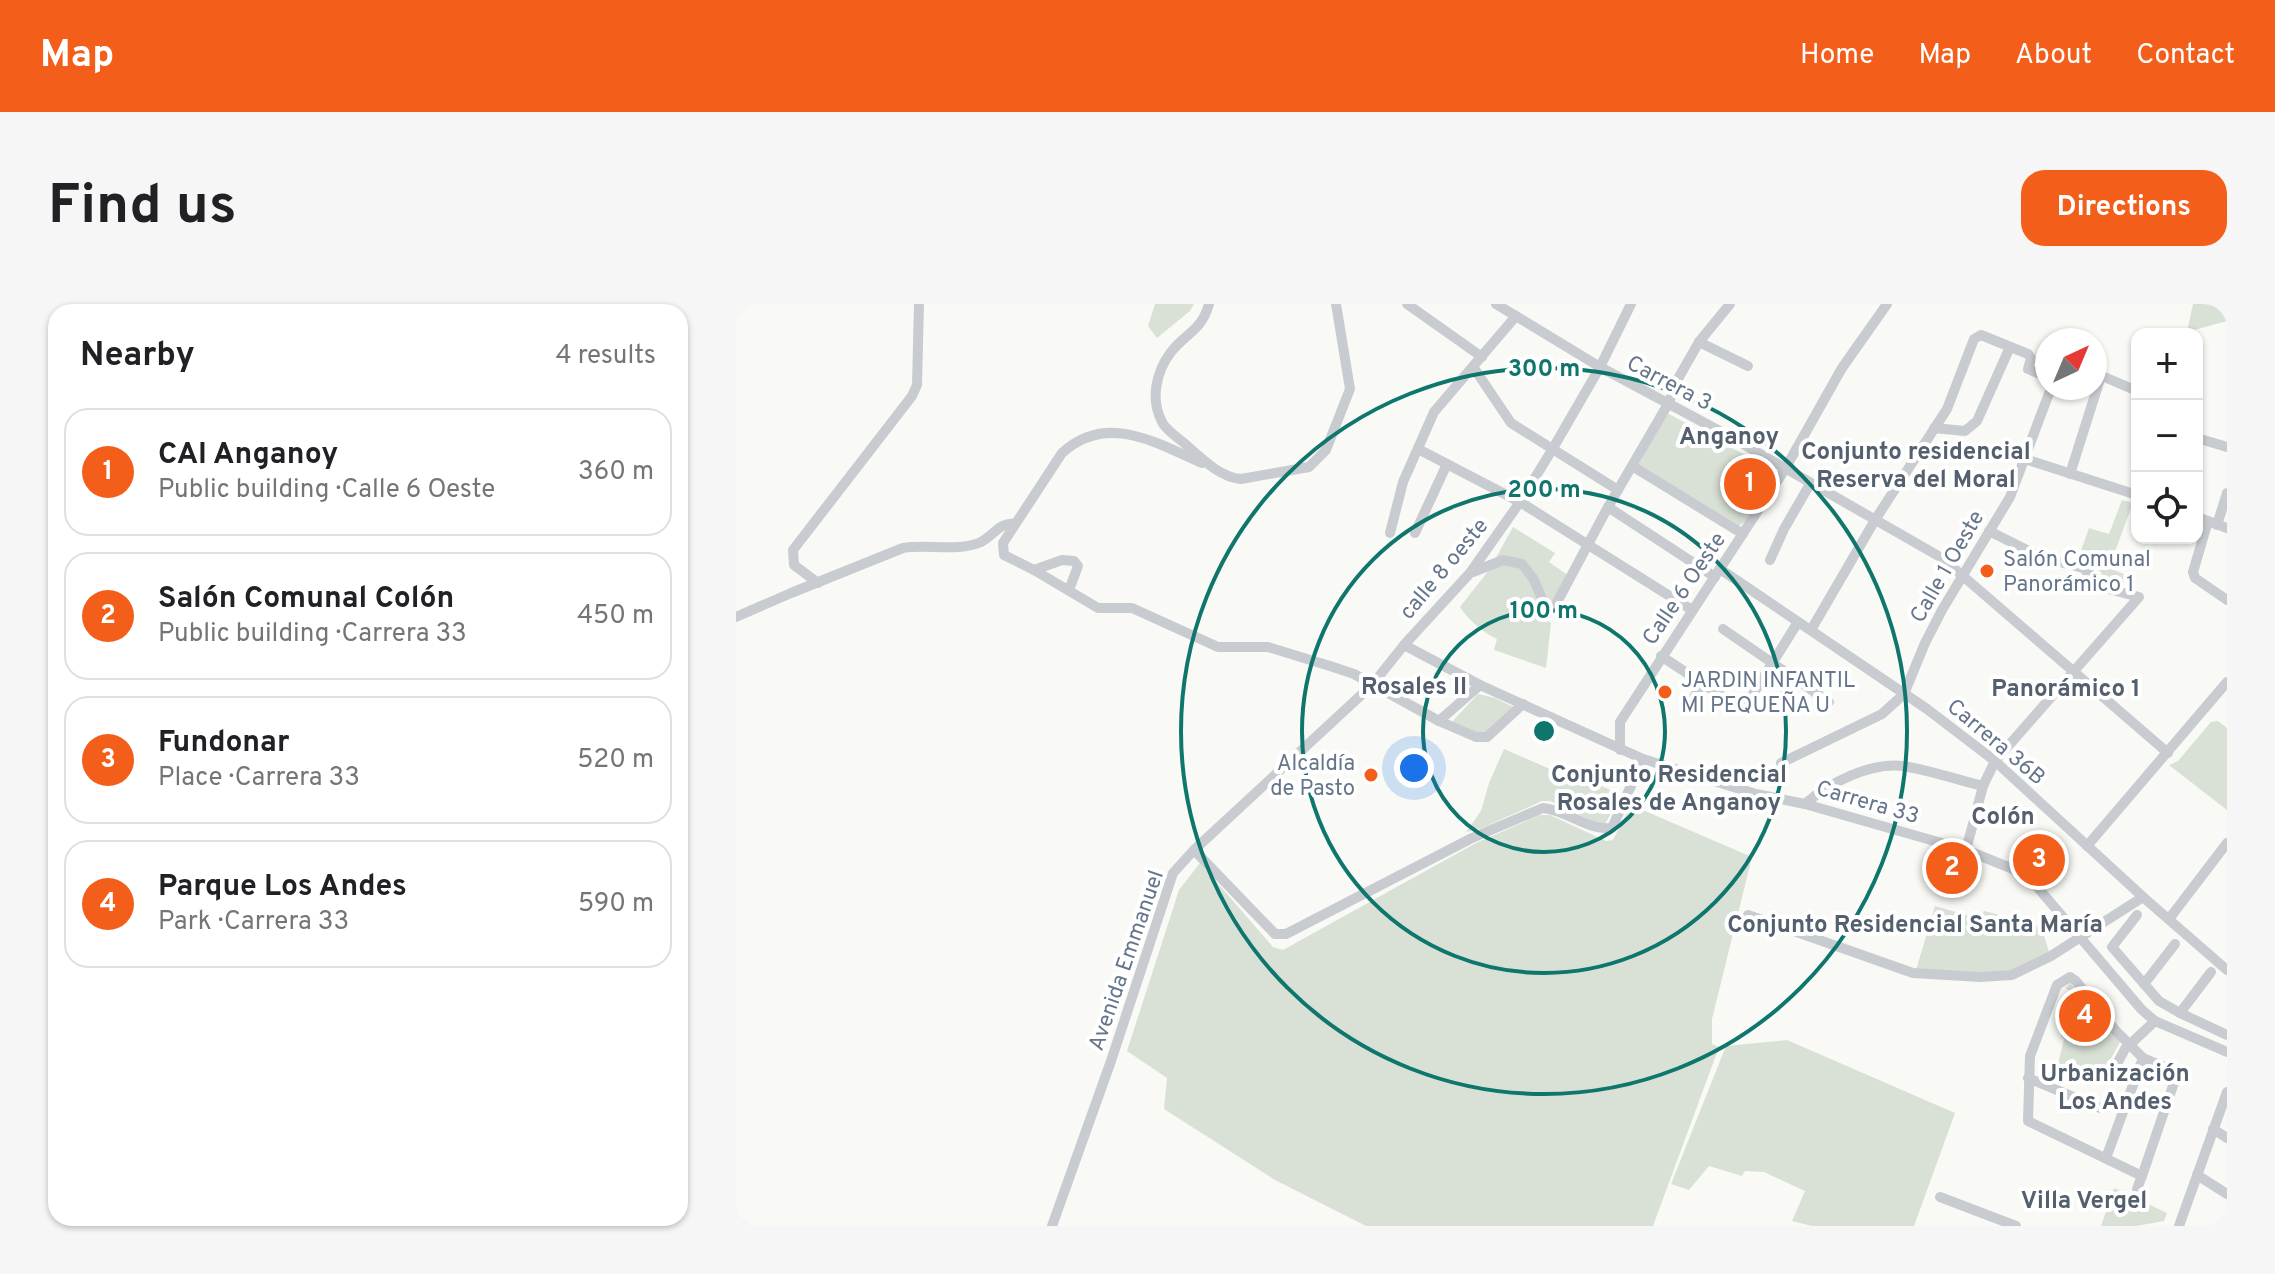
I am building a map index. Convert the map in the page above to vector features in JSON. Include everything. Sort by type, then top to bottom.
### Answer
[{"type":"street","points":[[818,583],[794,565],[793,550],[912,396],[917,385],[919,304]]},
{"type":"street","points":[[1209,304],[1199,326],[1171,352],[1156,382],[1155,402],[1163,424],[1205,462],[1232,478],[1241,479],[1309,467],[1326,450],[1350,389],[1336,304]]},
{"type":"street","points":[[1407,304],[1482,357]]},
{"type":"street","name":"Carrera 3","points":[[1496,304],[1600,367],[1942,558],[2168,753]]},
{"type":"street","name":"calle 8 oeste","points":[[1374,686],[1404,645],[1470,573],[1520,502],[1600,367],[1631,304]]},
{"type":"street","name":"Calle 6 Oeste","points":[[1620,750],[1620,722],[1785,469],[1842,368],[1887,304]]},
{"type":"street","points":[[1470,573],[1503,560],[1522,564],[1533,578],[1547,610],[1554,608],[1668,404],[1679,377],[1725,306]]},
{"type":"street","points":[[1390,533],[1403,482],[1420,450],[1434,412],[1516,316]]},
{"type":"street","points":[[1811,630],[1875,520],[1947,409],[1974,339],[1981,335],[2028,354],[2031,358],[2028,369],[2035,372]]},
{"type":"street","points":[[1699,342],[1748,366]]},
{"type":"street","points":[[1934,428],[1965,431],[1977,421],[2010,347]]},
{"type":"street","points":[[1474,368],[1504,417],[1618,490]]},
{"type":"street","points":[[2107,378],[2131,388]]},
{"type":"street","name":"Calle 1 Oeste","points":[[1904,694],[1925,643],[1962,574],[2010,497],[2047,400]]},
{"type":"street","points":[[2070,474],[2091,400]]},
{"type":"street","points":[[1205,462],[1133,434],[1089,435],[1062,453],[1003,543],[1004,555],[1098,608],[1144,611],[1218,647],[1268,647],[1354,674],[1439,721],[1476,737],[1487,737],[1523,704]]},
{"type":"street","points":[[2203,440],[2227,447]]},
{"type":"street","points":[[1420,450],[1520,502],[1692,610]]},
{"type":"street","points":[[2025,459],[2131,493]]},
{"type":"street","points":[[1415,533],[1447,464]]},
{"type":"street","points":[[1632,466],[1743,534]]},
{"type":"street","points":[[1770,560],[1810,484]]},
{"type":"street","points":[[2227,493],[2218,525],[2195,564],[2195,578],[2227,600]]},
{"type":"street","name":"Carrera 36B","points":[[1608,507],[1811,630],[1995,761],[2227,970]]},
{"type":"street","points":[[736,617],[903,548],[919,545],[958,547],[980,542],[1005,524],[1014,524]]},
{"type":"street","points":[[1966,850],[1983,786],[1995,761],[2139,597],[2105,588],[2083,568],[2041,557],[1989,531]]},
{"type":"street","points":[[1034,570],[1062,560],[1074,561],[1078,566],[1069,590]]},
{"type":"street","points":[[1661,656],[1743,710],[1798,622]]},
{"type":"street","points":[[1723,629],[1829,702]]},
{"type":"street","name":"Carrera 33","points":[[1404,645],[1480,685],[1643,759],[1756,794],[1805,804],[1966,850],[2013,869],[2033,882],[2142,1010],[2155,1021],[2227,1052]]},
{"type":"street","points":[[2087,846],[2227,682]]},
{"type":"street","points":[[1689,707],[1702,683]]},
{"type":"street","points":[[1439,721],[1480,685]]},
{"type":"street","name":"Avenida Emmanuel","points":[[1052,1226],[1173,873],[1374,686]]},
{"type":"street","points":[[1781,763],[1882,714],[1904,694]]},
{"type":"street","points":[[1195,851],[1275,934],[1286,934],[1472,838],[1543,808],[1554,809],[1600,829],[1612,828],[1643,759]]},
{"type":"street","points":[[1805,804],[1821,790],[1838,782],[1874,769],[1901,766],[1983,786]]},
{"type":"street","points":[[2169,919],[2227,843]]},
{"type":"street","name":"Avenida Emmanuel","points":[[1059,1226],[1177,875],[1195,851]]},
{"type":"street","points":[[1748,915],[1913,973],[1980,977],[2012,975],[2051,956],[2143,897]]},
{"type":"street","points":[[2137,915],[2112,947],[2159,1001],[2180,1013],[2224,1029]]},
{"type":"street","points":[[2144,984],[2175,944]]},
{"type":"street","points":[[2180,1013],[2211,972]]},
{"type":"street","points":[[2137,1189],[2142,1176],[2177,1074],[2143,1058],[2076,981],[2070,977],[2063,979],[2054,992],[2030,1056],[2028,1121],[2142,1176]]},
{"type":"street","points":[[2109,1079],[2129,1044],[2155,1021]]},
{"type":"street","points":[[2106,1158],[2143,1058]]},
{"type":"street","points":[[2028,1078],[2100,1108]]},
{"type":"street","points":[[2179,1226],[2227,1092]]},
{"type":"street","points":[[2213,1129],[2227,1138]]},
{"type":"street","points":[[2197,1175],[2227,1194]]},
{"type":"street","points":[[1940,1197],[2016,1226]]},
{"type":"shaded area","points":[[1155,304],[1194,304],[1190,311],[1157,338],[1148,326]]},
{"type":"shaded area","points":[[2193,304],[2227,304],[2227,321],[2202,328],[2188,328]]},
{"type":"shaded area","points":[[1667,413],[1775,471],[1746,521],[1736,528],[1638,466]]},
{"type":"shaded area","points":[[2122,500],[2131,502],[2110,565],[2111,569],[2129,576],[2118,588],[2108,585],[2100,571],[2078,559],[2089,528],[2109,534]]},
{"type":"shaded area","points":[[1513,527],[1555,553],[1549,562],[1569,576],[1546,620],[1551,623],[1546,668],[1494,650],[1497,639],[1476,625],[1460,607],[1489,570]]},
{"type":"shaded area","points":[[1478,694],[1515,708],[1487,735],[1450,724]]},
{"type":"shaded area","points":[[2218,721],[2227,728],[2227,810],[2169,765],[2178,761],[2211,722]]},
{"type":"shaded area","points":[[1504,749],[1580,782],[1584,778],[1621,795],[1605,824],[1600,825],[1550,801],[1542,801],[1480,829],[1466,832],[1481,811]]},
{"type":"shaded area","points":[[1631,805],[1752,857],[1712,1019],[1712,1044],[1719,1047],[1653,1226],[1366,1226],[1275,1180],[1164,1109],[1167,1078],[1127,1051],[1179,890],[1200,863],[1273,947],[1283,950],[1476,843],[1540,815],[1550,815],[1606,841],[1613,840]]},
{"type":"shaded area","points":[[1935,906],[1980,919],[1984,911],[2034,924],[2043,932],[2049,952],[2013,972],[1916,970]]},
{"type":"shaded area","points":[[2070,983],[2121,1040],[2102,1075],[2109,1078],[2107,1084],[2058,1064],[2064,1039],[2061,1037],[2078,996],[2065,988]]},
{"type":"shaded area","points":[[1787,1040],[1955,1113],[1914,1226],[1812,1226],[1792,1221],[1805,1191],[1764,1172],[1745,1171],[1742,1176],[1709,1166],[1689,1190],[1671,1184],[1726,1046]]},
{"type":"shaded area","points":[[2114,1188],[2167,1213],[2164,1221],[2136,1226],[2101,1226]]},
{"type":"place","name":"CAI Anganoy","points":[[1750,484]]},
{"type":"place","name":"Salón Comunal Panorámico 1","points":[[1987,571]]},
{"type":"place","name":"JARDIN INFANTIL MI PEQUEÑA U","points":[[1665,692]]},
{"type":"place","name":"Alcaldía de Pasto","points":[[1371,775]]},
{"type":"place","name":"Fundonar","points":[[2039,860]]},
{"type":"place","name":"Salón Comunal Colón","points":[[1952,868]]},
{"type":"place","name":"Parque Los Andes","points":[[2085,1016]]},
{"type":"district","name":"Anganoy","points":[[1729,436]]},
{"type":"district","name":"Conjunto residencial Reserva del Moral","points":[[1916,465]]},
{"type":"district","name":"Rosales II","points":[[1414,686]]},
{"type":"district","name":"Panorámico 1","points":[[2066,688]]},
{"type":"district","name":"Conjunto Residencial Rosales de Anganoy","points":[[1669,788]]},
{"type":"district","name":"Colón","points":[[2003,816]]},
{"type":"district","name":"Conjunto Residencial Santa María","points":[[1915,924]]},
{"type":"district","name":"Urbanización Los Andes","points":[[2115,1087]]},
{"type":"district","name":"Villa Vergel","points":[[2084,1200]]}]
